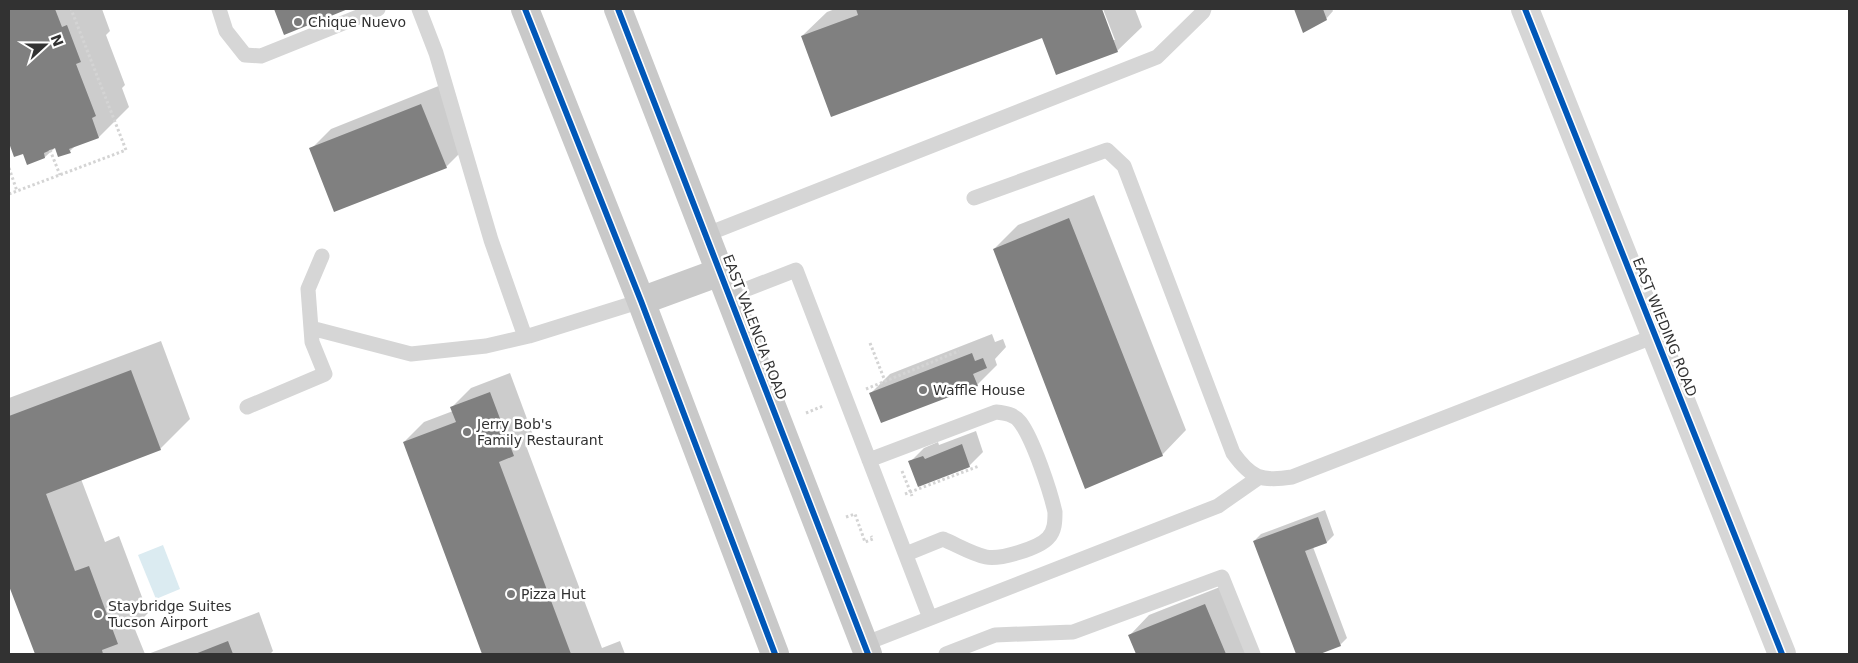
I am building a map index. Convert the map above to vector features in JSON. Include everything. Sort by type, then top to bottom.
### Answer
[{"type":"main road","points":[[525,9],[641,301],[775,654]]},
{"type":"main road","name":"EAST VALENCIA ROAD","points":[[618,9],[866,649]]},
{"type":"main road","points":[[641,301],[724,284]]},
{"type":"street","name":"EAST WIEDING ROAD","points":[[1525,9],[1782,654]]},
{"type":"lane","points":[[219,9],[226,32],[244,55],[261,56],[378,9]]},
{"type":"lane","points":[[419,9],[436,53],[491,240],[523,331]]},
{"type":"lane","points":[[705,234],[1158,57],[1204,9]]},
{"type":"lane","points":[[974,198],[1108,150],[1124,166],[1233,453],[1244,469],[1258,478],[1274,480],[1292,476],[1655,336]]},
{"type":"lane","points":[[248,407],[325,374],[312,342],[308,289],[322,256]]},
{"type":"lane","points":[[724,284],[796,270],[930,618]]},
{"type":"lane","points":[[311,328],[411,354],[486,346],[529,336],[641,301]]},
{"type":"lane","points":[[869,460],[996,412],[1008,413],[1019,421],[1027,434],[1055,512],[1055,524],[1048,538],[1040,544],[1002,558],[986,557],[943,539],[906,554]]},
{"type":"lane","points":[[866,649],[930,618],[1218,506],[1258,478]]},
{"type":"lane","points":[[946,654],[996,635],[1073,632],[1222,577],[1253,654]]},
{"type":"path","points":[[9,194],[126,150],[71,9]]},
{"type":"path","points":[[50,150],[60,175]]},
{"type":"path","points":[[9,168],[17,191]]},
{"type":"path","points":[[870,342],[885,381]]},
{"type":"path","points":[[801,415],[959,351]]},
{"type":"shaded area","points":[[163,545],[180,589],[156,599],[138,555]]},
{"type":"building","points":[[9,9],[55,9],[62,27],[67,25],[81,62],[76,64],[96,116],[92,118],[99,138],[69,149],[71,153],[58,157],[55,148],[44,153],[45,158],[27,165],[23,154],[14,157],[9,143]]},
{"type":"building","name":"Chique Nuevo","points":[[274,9],[348,9],[284,35]]},
{"type":"building","points":[[856,9],[1102,9],[1118,52],[1056,75],[1042,38],[831,117],[801,36],[858,15]]},
{"type":"building","points":[[1294,9],[1323,9],[1327,20],[1303,33]]},
{"type":"building","points":[[421,104],[447,168],[334,212],[309,148]]},
{"type":"building","points":[[1069,218],[1163,456],[1085,489],[993,249]]},
{"type":"building","name":"Waffle House","points":[[972,353],[975,361],[983,358],[987,368],[973,374],[978,386],[881,423],[869,393]]},
{"type":"building","points":[[131,370],[161,450],[46,494],[75,571],[89,566],[118,644],[102,650],[103,654],[35,654],[9,586],[9,416]]},
{"type":"building","points":[[490,392],[514,456],[499,462],[571,654],[482,654],[403,442],[456,422],[450,407]]},
{"type":"building","points":[[962,444],[970,467],[918,487],[908,461],[923,456],[925,459]]},
{"type":"building","points":[[1318,517],[1327,543],[1305,551],[1341,646],[1320,654],[1296,654],[1253,541]]},
{"type":"building","points":[[1205,604],[1226,654],[1136,654],[1128,635]]},
{"type":"building","points":[[228,641],[233,654],[195,654]]},
{"type":"cycle path","points":[[525,9],[641,301],[775,654]]},
{"type":"cycle path","points":[[618,9],[868,654]]},
{"type":"cycle path","points":[[1525,9],[1782,654]]},
{"type":"place","name":"Chique Nuevo","points":[[298,22]]},
{"type":"place","name":"Waffle House","points":[[923,390]]},
{"type":"place","name":"Jerry Bob's Family Restaurant","points":[[467,432]]},
{"type":"place","name":"Pizza Hut","points":[[511,594]]},
{"type":"place","name":"Staybridge Suites Tucson Airport","points":[[98,614]]}]
